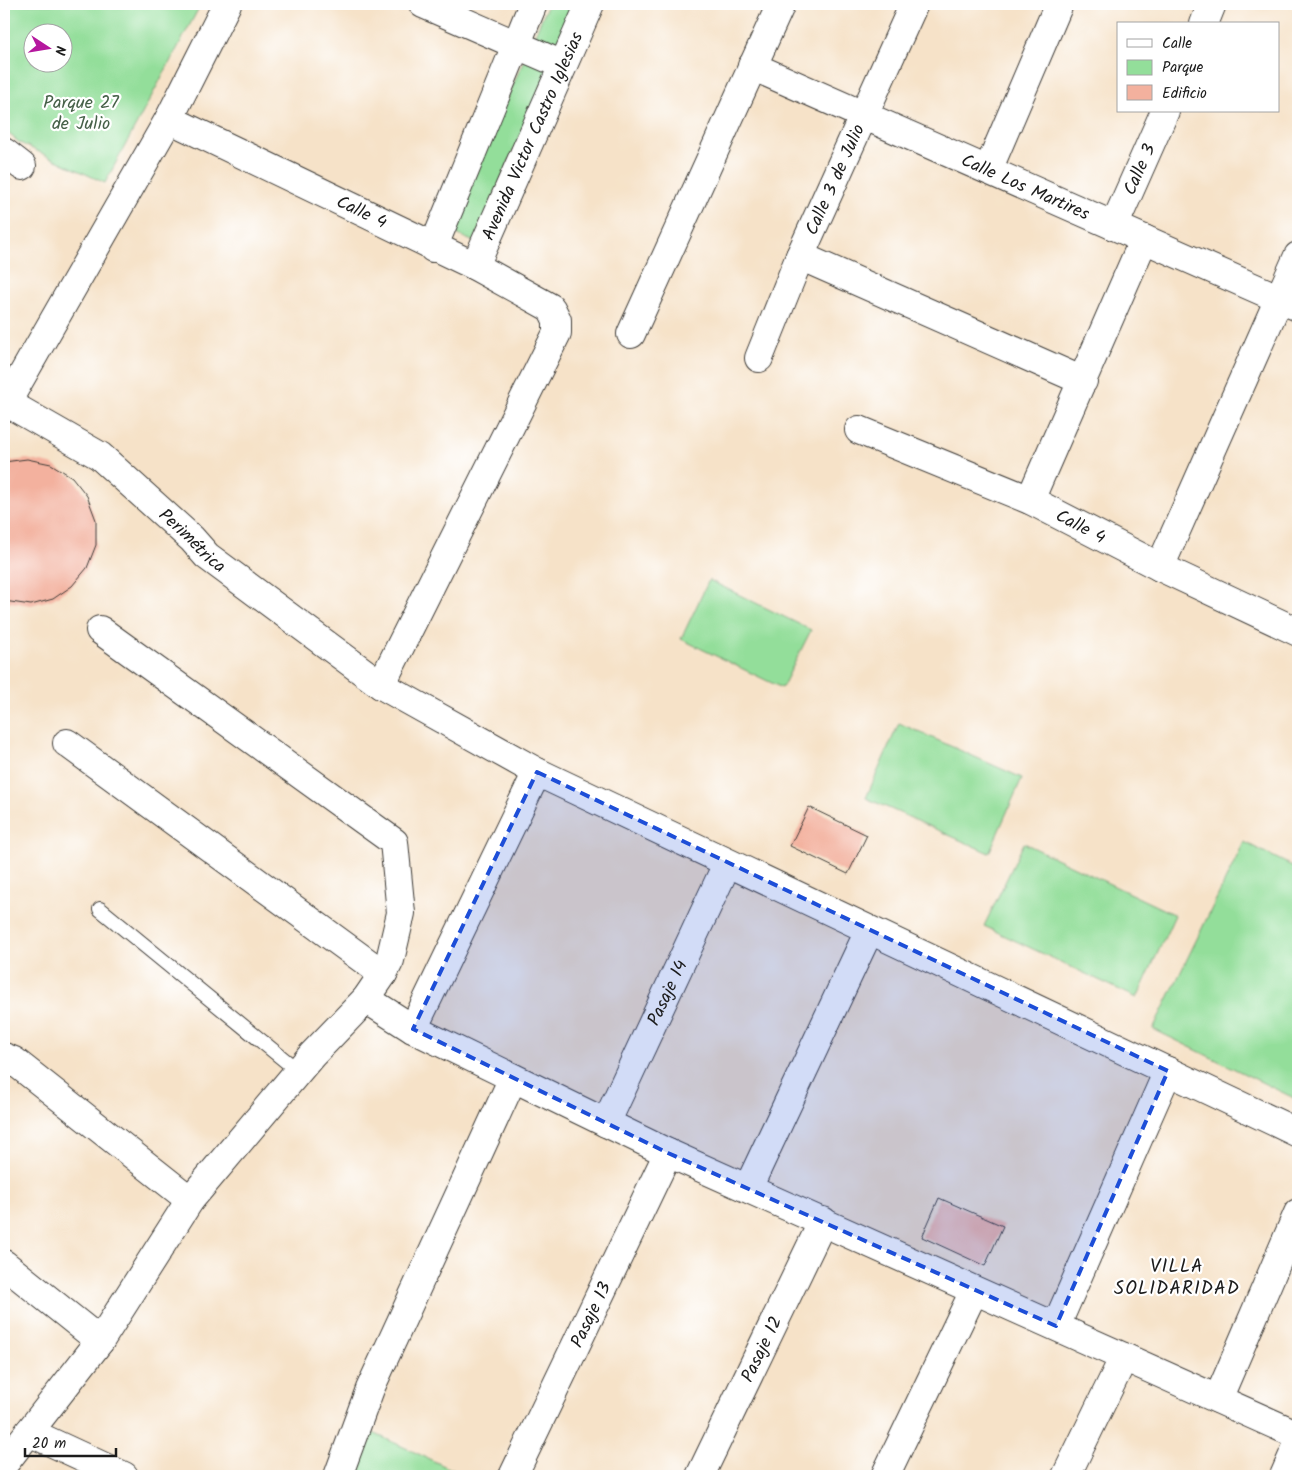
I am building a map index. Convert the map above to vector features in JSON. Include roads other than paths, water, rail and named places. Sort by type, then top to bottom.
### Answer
[{"type":"street","points":[[6,401],[169,119],[227,4]]},
{"type":"street","points":[[423,4],[563,65]]},
{"type":"street","points":[[434,248],[533,4]]},
{"type":"street","name":"Avenida Victor Castro Iglesias","points":[[475,266],[590,4]]},
{"type":"street","points":[[631,334],[781,4]]},
{"type":"street","name":"Calle 3 de Julio","points":[[759,358],[800,256],[865,116],[914,4]]},
{"type":"street","points":[[988,170],[1059,4]]},
{"type":"street","points":[[1205,22],[1212,4]]},
{"type":"street","name":"Calle Los Martires","points":[[752,66],[1289,303]]},
{"type":"street","name":"Calle 3","points":[[1114,226],[1165,112]]},
{"type":"street","name":"Calle 4","points":[[169,119],[434,248],[475,266],[551,308],[557,320],[557,334],[381,684]]},
{"type":"street","points":[[1030,500],[1144,239]]},
{"type":"street","points":[[800,256],[1083,381]]},
{"type":"street","points":[[1160,567],[1289,303],[1298,256]]},
{"type":"street","name":"Perimétrica","points":[[6,401],[100,456],[192,539],[207,556],[381,684],[537,772],[727,864],[1298,1133]]},
{"type":"street","name":"Calle 4","points":[[859,430],[1030,500],[1160,567],[1298,632]]},
{"type":"street","points":[[4,1464],[100,1341],[190,1200],[298,1071],[366,1000],[390,960],[401,913],[394,842],[100,630]]},
{"type":"street","points":[[67,742],[383,974]]},
{"type":"street","points":[[413,1029],[537,772]]},
{"type":"street","name":"Pasaje 14","points":[[606,1123],[727,864]]},
{"type":"street","points":[[748,1188],[870,931]]},
{"type":"street","points":[[366,1000],[413,1029],[668,1153],[1298,1435]]},
{"type":"street","points":[[4,1057],[14,1061],[190,1200]]},
{"type":"street","points":[[1056,1326],[1168,1071]]},
{"type":"street","points":[[338,1476],[370,1390],[513,1078]]},
{"type":"street","name":"Pasaje 13","points":[[513,1476],[668,1153]]},
{"type":"street","points":[[1218,1399],[1298,1213]]},
{"type":"street","name":"Pasaje 12","points":[[700,1476],[823,1221]]},
{"type":"street","points":[[4,1264],[100,1341]]},
{"type":"street","points":[[885,1476],[974,1291]]},
{"type":"street","points":[[1066,1476],[1124,1357]]},
{"type":"street","points":[[29,1432],[124,1476]]},
{"type":"street","points":[[1284,1476],[1298,1444]]},
{"type":"lane","points":[[100,909],[298,1071]]},
{"type":"district","name":"VILLA SOLIDARIDAD","points":[[1177,1276]]},
{"type":"park label","name":"Parque 27 de Julio","points":[[81,112]]}]
